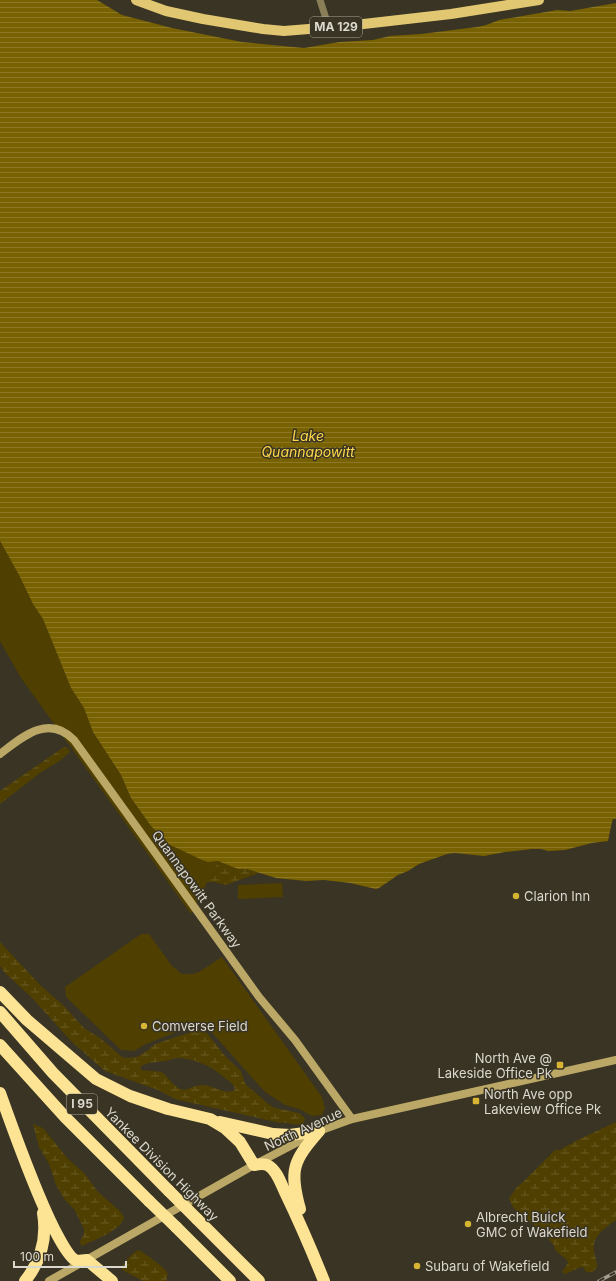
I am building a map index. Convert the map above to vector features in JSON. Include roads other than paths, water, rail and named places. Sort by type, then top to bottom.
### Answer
[{"type":"highway","points":[[0,992],[27,1020],[96,1079],[130,1096],[168,1109],[273,1134],[290,1135],[319,1131]]},
{"type":"highway","name":"Yankee Division Highway","points":[[0,1012],[58,1078],[259,1281]]},
{"type":"highway","name":"I 95","points":[[0,1045],[65,1117],[230,1281]]},
{"type":"highway","points":[[0,1093],[38,1194],[53,1228],[70,1257],[74,1261],[87,1260],[112,1281]]},
{"type":"highway","points":[[210,1119],[225,1128],[236,1139],[254,1165],[265,1164],[273,1169],[310,1246],[324,1281]]},
{"type":"highway","points":[[310,1246],[294,1188],[293,1177],[302,1151],[319,1131]]},
{"type":"highway","points":[[25,1281],[39,1258],[44,1237],[44,1223],[38,1194]]},
{"type":"main road","name":"MA 129","points":[[136,0],[166,11],[203,19],[284,31],[329,28],[451,14],[539,0]]},
{"type":"street","points":[[320,0],[329,28]]},
{"type":"street","name":"Quannapowitt Parkway","points":[[0,754],[27,734],[41,729],[49,728],[61,731],[68,734],[74,740],[259,997],[294,1040],[352,1119]]},
{"type":"street","name":"North Avenue","points":[[49,1281],[254,1165],[319,1131],[352,1119],[616,1060]]},
{"type":"water","name":"Lake Quannapowitt","points":[[0,0],[97,0],[122,15],[172,28],[242,42],[304,48],[339,42],[373,40],[390,36],[421,34],[477,27],[499,20],[557,10],[570,11],[616,3],[616,819],[613,819],[608,841],[592,843],[565,850],[548,851],[532,849],[484,856],[455,853],[447,854],[419,864],[376,889],[350,883],[324,880],[306,881],[276,878],[247,869],[238,869],[218,861],[208,862],[168,844],[151,826],[131,798],[121,775],[93,732],[84,708],[71,688],[43,619],[33,604],[0,541]]},
{"type":"railway","points":[[599,1281],[616,1272]]},
{"type":"place","name":"Clarion Inn","points":[[516,896]]},
{"type":"place","name":"Comverse Field","points":[[144,1026]]},
{"type":"place","name":"North Ave @ Lakeside Office Pk","points":[[560,1065]]},
{"type":"place","name":"North Ave opp Lakeview Office Pk","points":[[476,1101]]},
{"type":"place","name":"Albrecht Buick GMC of Wakefield","points":[[468,1224]]},
{"type":"place","name":"Subaru of Wakefield","points":[[417,1266]]}]
